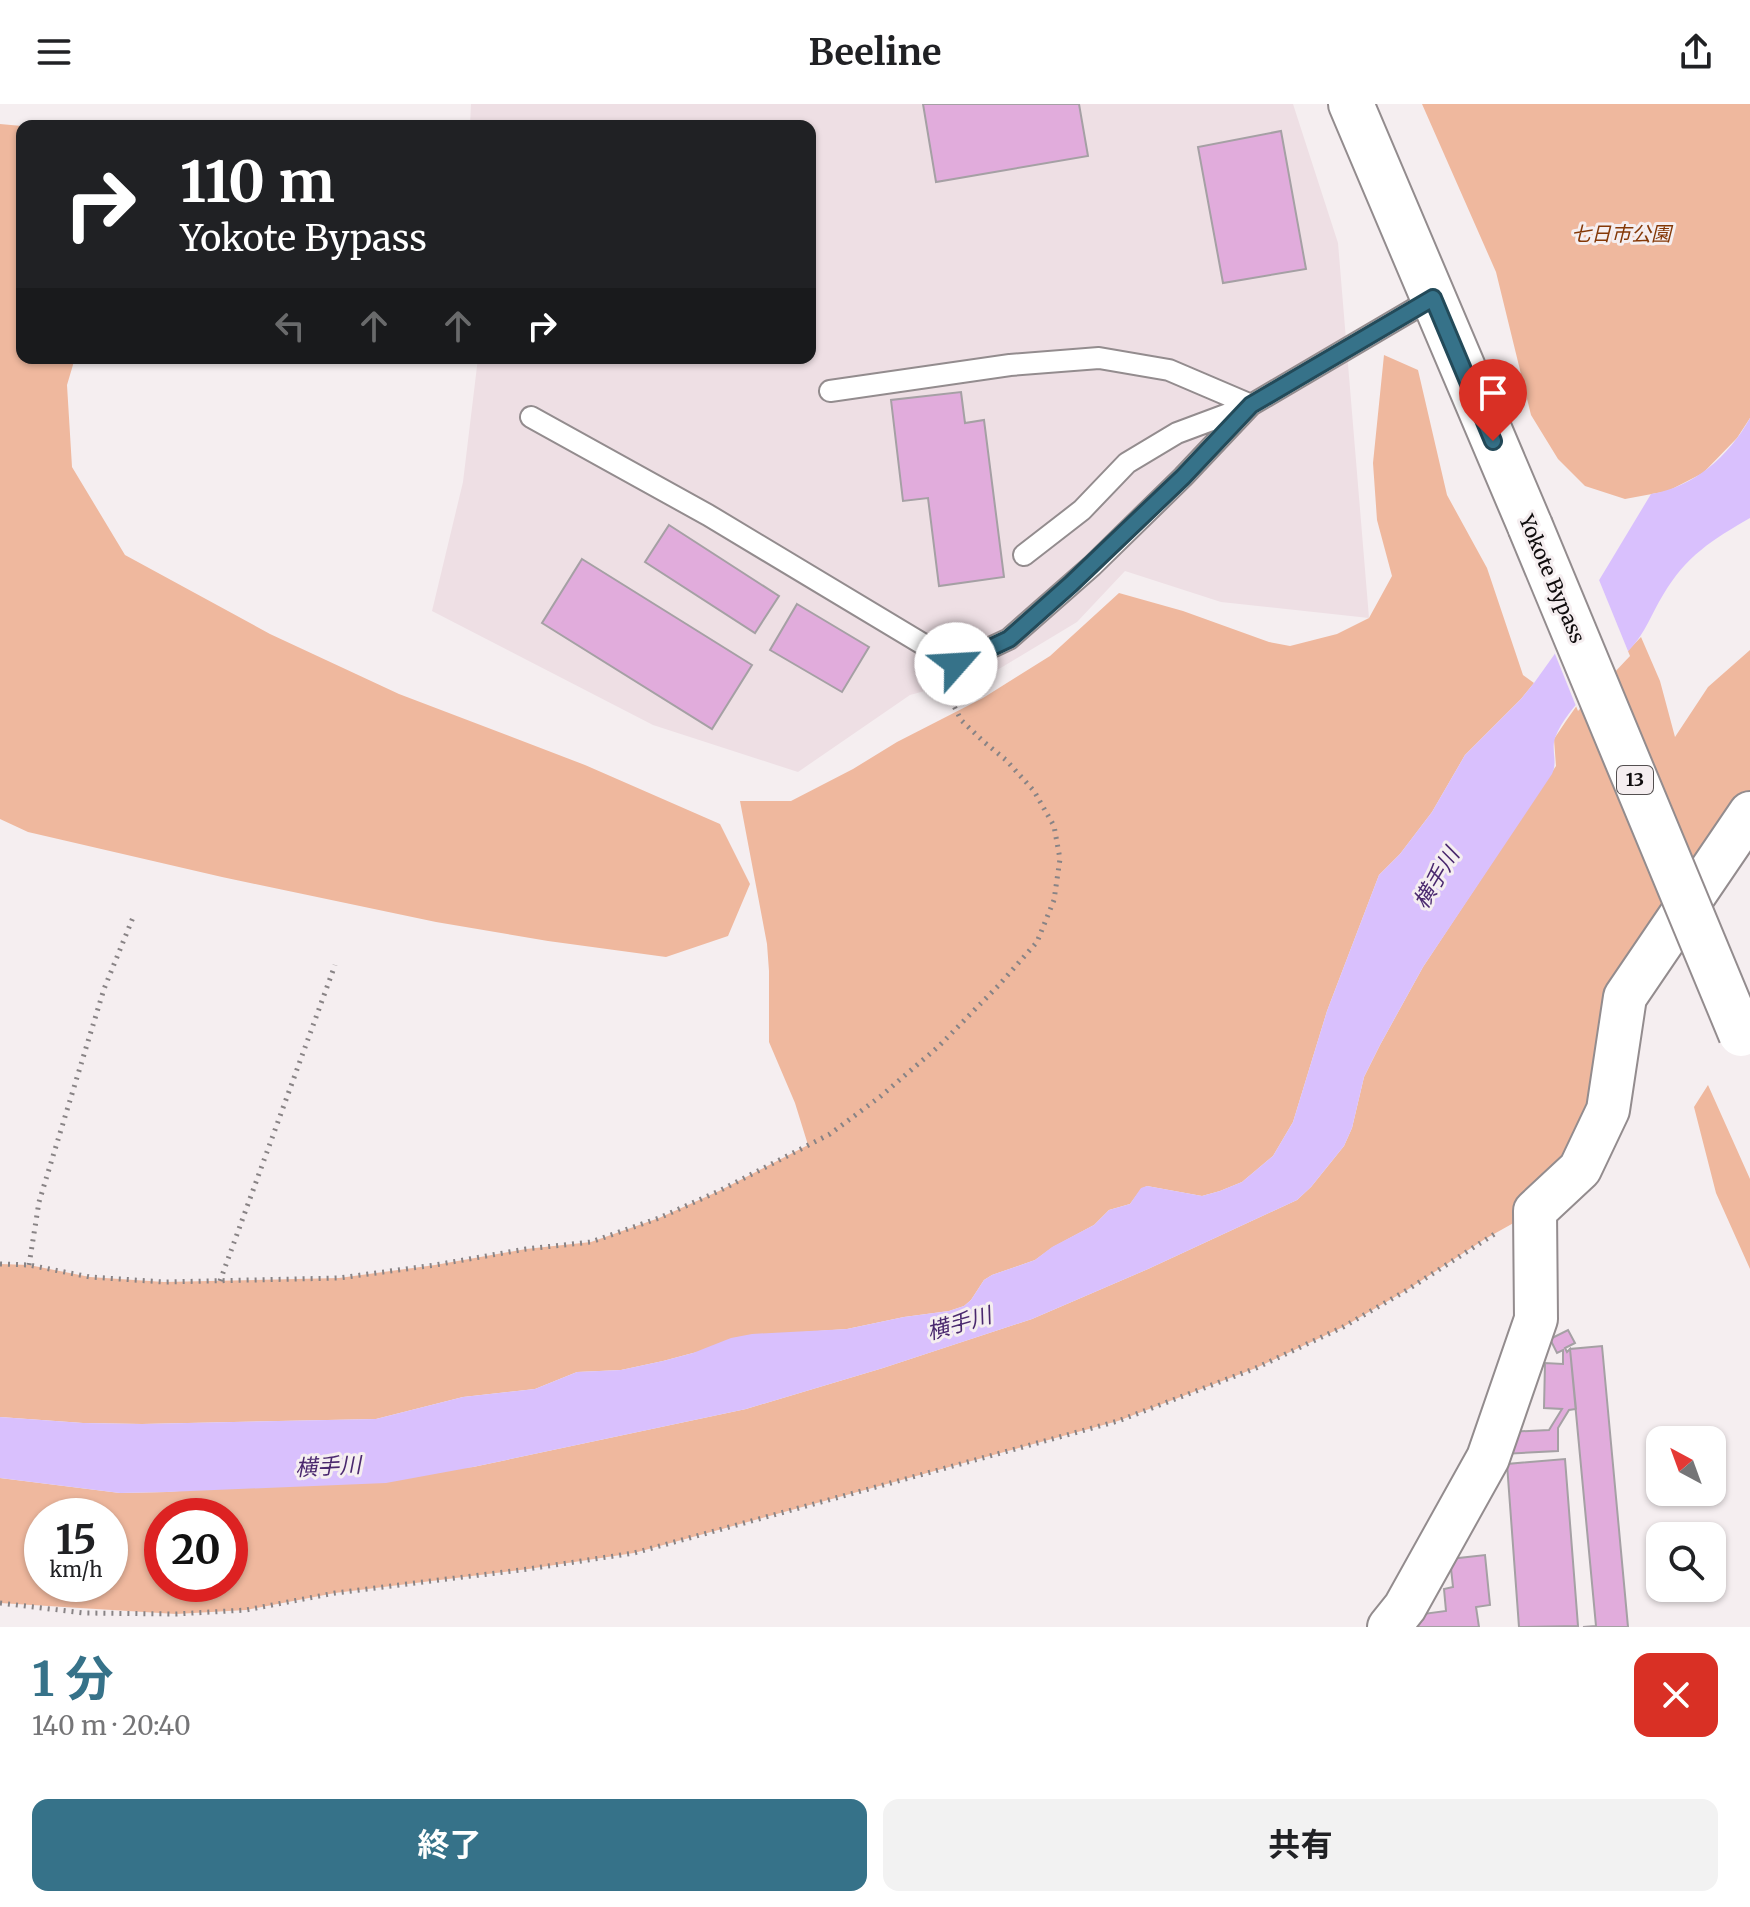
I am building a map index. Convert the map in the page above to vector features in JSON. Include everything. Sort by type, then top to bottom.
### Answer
[{"type":"highway","name":"Yokote Bypass","points":[[1351,104],[1745,1044]]},
{"type":"street","points":[[1389,1627],[1405,1607],[1488,1458],[1536,1319],[1535,1211],[1580,1169],[1608,1110],[1625,997],[1750,813]]},
{"type":"lane","points":[[1024,555],[1082,510],[1127,463],[1177,433],[1251,405],[1433,298]]},
{"type":"lane","points":[[830,391],[1010,365],[1099,358],[1169,370],[1251,405]]},
{"type":"lane","points":[[531,417],[708,515],[956,664],[1009,639],[1021,629],[1092,566],[1251,405]]},
{"type":"path","points":[[0,1264],[29,1265],[90,1277],[164,1282],[339,1278],[591,1242],[659,1218],[719,1191],[830,1134],[881,1096],[939,1046],[998,986],[1037,942],[1054,900],[1060,859],[1054,826],[1034,791],[1006,760],[961,720],[952,702],[956,664]]},
{"type":"path","points":[[29,1265],[39,1202],[52,1157],[104,989],[134,915]]},
{"type":"path","points":[[220,1281],[335,965]]},
{"type":"path","points":[[0,1603],[84,1613],[176,1614],[246,1610],[335,1593],[634,1553],[1132,1416],[1256,1368],[1343,1327],[1535,1211]]},
{"type":"shaded area","points":[[471,104],[1293,104],[1338,243],[1369,618],[1221,602],[1125,571],[1077,622],[994,672],[910,695],[798,772],[653,725],[432,611],[463,482],[477,364],[816,364],[816,120],[470,120]]},
{"type":"green space","name":"七日市公園","points":[[1422,104],[1750,104],[1750,418],[1737,438],[1703,473],[1668,491],[1625,499],[1585,486],[1558,459],[1531,415],[1496,272]]},
{"type":"green space","points":[[0,124],[16,125],[16,364],[73,364],[67,385],[72,467],[125,555],[270,634],[399,694],[585,765],[720,824],[750,884],[728,936],[666,957],[436,922],[28,832],[0,819]]},
{"type":"green space","points":[[1384,355],[1418,370],[1447,495],[1487,568],[1523,675],[1534,683],[1465,755],[1432,812],[1400,854],[1379,875],[1327,1011],[1293,1122],[1273,1156],[1242,1182],[1202,1196],[1147,1186],[1130,1204],[1109,1210],[1094,1225],[1035,1260],[984,1280],[971,1300],[949,1311],[847,1329],[803,1332],[621,1370],[577,1372],[535,1389],[463,1397],[376,1419],[142,1424],[0,1417],[0,1264],[29,1265],[90,1277],[164,1282],[339,1278],[435,1265],[526,1249],[591,1242],[659,1218],[808,1145],[795,1103],[769,1042],[767,944],[740,801],[791,801],[983,698],[1050,656],[1119,593],[1290,646],[1337,634],[1369,618],[1392,576],[1377,520],[1373,463]]},
{"type":"green space","points":[[1641,637],[1660,681],[1675,737],[1708,687],[1750,650],[1750,813],[1625,997],[1608,1110],[1535,1211],[1343,1327],[1256,1368],[1118,1421],[634,1553],[335,1593],[246,1610],[176,1614],[0,1603],[0,1478],[120,1493],[167,1492],[473,1467],[746,1409],[1032,1319],[1297,1200],[1344,1146],[1352,1128],[1364,1077],[1423,967],[1556,766],[1554,739],[1580,701]]},
{"type":"green space","points":[[1708,1085],[1750,1179],[1750,1269],[1716,1193],[1694,1107]]},
{"type":"water","name":"横手川","points":[[1750,418],[1750,518],[1691,559],[1672,581],[1636,642],[1561,725],[1554,742],[1552,774],[1423,967],[1364,1077],[1352,1128],[1344,1146],[1297,1200],[1032,1319],[746,1409],[386,1483],[120,1493],[0,1478],[0,1417],[142,1424],[376,1419],[463,1397],[535,1389],[577,1372],[621,1370],[663,1361],[752,1334],[847,1329],[949,1311],[964,1306],[984,1280],[992,1275],[1035,1260],[1052,1247],[1094,1225],[1109,1210],[1130,1204],[1141,1188],[1147,1186],[1202,1196],[1242,1182],[1273,1156],[1293,1122],[1327,1011],[1379,875],[1400,854],[1432,812],[1465,755],[1521,699],[1554,655],[1651,494],[1682,485],[1709,468],[1732,445]]},
{"type":"pier","points":[[1597,575],[1630,656],[1578,711],[1553,649]]},
{"type":"building","points":[[923,104],[1079,104],[1088,156],[936,182]]},
{"type":"building","points":[[1281,131],[1306,269],[1223,283],[1198,147]]},
{"type":"building","points":[[961,392],[965,423],[984,420],[1004,577],[939,586],[928,498],[903,501],[891,400]]},
{"type":"building","points":[[669,525],[779,596],[755,633],[645,562]]},
{"type":"building","points":[[582,559],[752,665],[712,729],[542,623]]},
{"type":"building","points":[[797,604],[869,647],[842,692],[770,650]]},
{"type":"building","points":[[1568,1330],[1575,1343],[1565,1348],[1567,1352],[1570,1349],[1576,1409],[1569,1410],[1558,1428],[1558,1451],[1503,1454],[1506,1432],[1549,1430],[1562,1409],[1544,1408],[1545,1363],[1563,1364],[1563,1350],[1557,1353],[1550,1339]]},
{"type":"building","points":[[1602,1346],[1628,1627],[1583,1627],[1596,1626],[1570,1349]]},
{"type":"building","points":[[1565,1459],[1578,1626],[1519,1627],[1507,1464]]},
{"type":"building","points":[[1485,1555],[1490,1605],[1476,1607],[1479,1627],[1409,1627],[1408,1616],[1446,1611],[1444,1589],[1453,1587],[1450,1559]]},
{"type":"route","points":[[956,664],[1009,639],[1092,566],[1251,405],[1433,298],[1493,441]]}]
